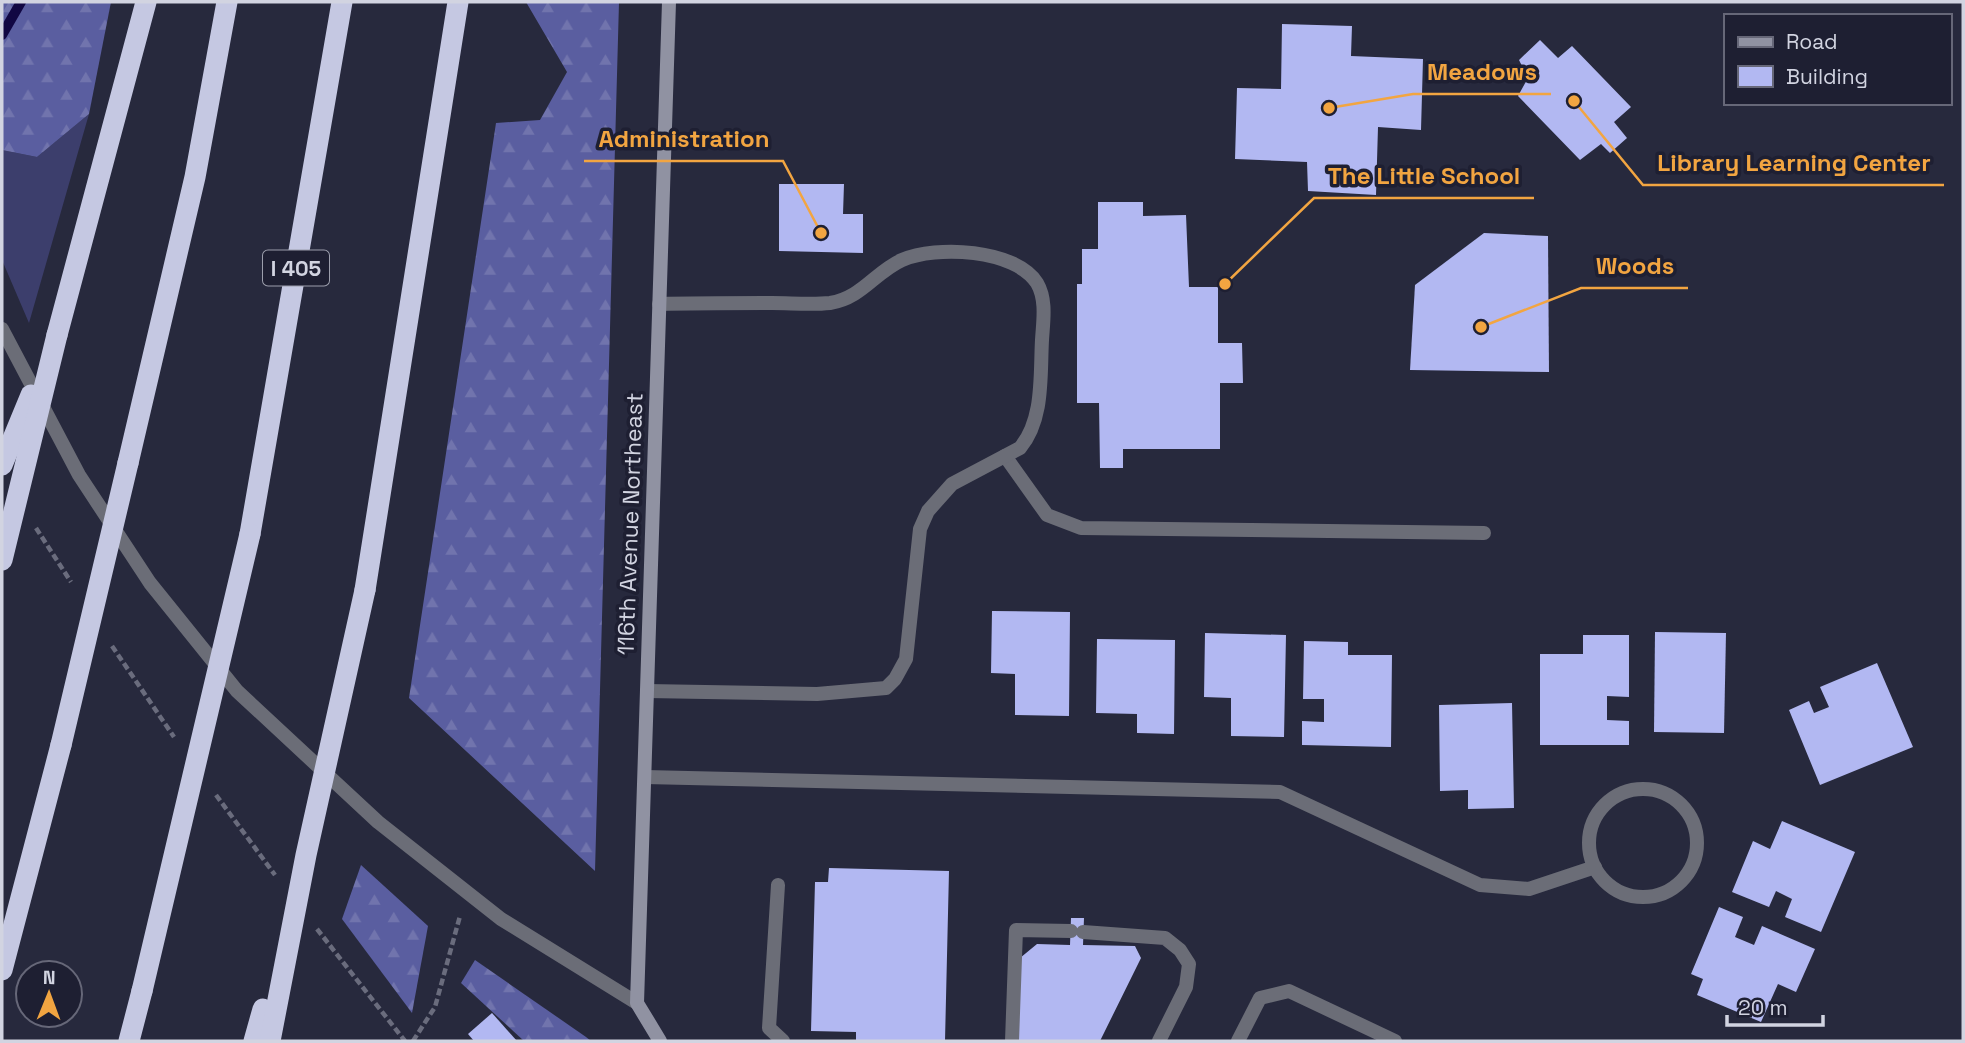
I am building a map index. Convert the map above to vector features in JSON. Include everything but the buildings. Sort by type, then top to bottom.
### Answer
[{"type":"highway","points":[[2,560],[57,335],[146,2]]},
{"type":"highway","points":[[2,970],[61,745],[195,177],[226,2]]},
{"type":"highway","name":"I 405","points":[[129,1041],[250,534],[342,2]]},
{"type":"highway","points":[[270,1041],[306,855],[365,590],[458,2]]},
{"type":"highway","points":[[2,465],[57,335]]},
{"type":"highway","points":[[254,1041],[306,855]]},
{"type":"street","name":"116th Avenue Northeast","points":[[637,1003],[669,2]]},
{"type":"street","points":[[647,691],[817,694],[877,690],[895,679],[907,652],[920,529],[928,511],[952,484],[1005,456],[1028,438],[1037,415],[1044,309],[1038,285],[1029,274],[1011,262],[965,252],[917,254],[886,270],[857,295],[828,303],[659,304]]},
{"type":"street","points":[[2,329],[79,475],[150,583],[237,691],[378,822],[501,919],[637,1003],[660,1041]]},
{"type":"street","points":[[1005,456],[1047,515],[1081,528],[1484,533]]},
{"type":"street","points":[[645,777],[1280,792],[1480,885],[1529,889],[1595,867]]},
{"type":"street","points":[[1643,788],[1661,791],[1677,801],[1689,814],[1696,830],[1695,855],[1684,879],[1670,890],[1654,896],[1637,897],[1620,891],[1606,881],[1595,867],[1590,850],[1590,832],[1597,815],[1609,800],[1625,792],[1643,788]]},
{"type":"street","points":[[778,885],[769,1028],[783,1041]]},
{"type":"street","points":[[1012,1041],[1016,930],[1165,938],[1180,950],[1189,964],[1186,987],[1159,1041]]},
{"type":"street","points":[[1238,1041],[1259,998],[1289,991],[1395,1041]]},
{"type":"path","points":[[413,1041],[435,1007],[466,891]]},
{"type":"shaded area","points":[[89,114],[29,323],[2,260],[2,150],[37,157]]},
{"type":"green space","points":[[2,2],[111,2],[89,114],[37,157],[2,150]]},
{"type":"green space","points":[[526,2],[619,2],[595,871],[409,698],[496,123],[540,120],[567,72]]},
{"type":"green space","points":[[361,865],[428,926],[412,1013],[342,919]]},
{"type":"green space","points":[[475,960],[591,1041],[524,1041],[461,983]]},
{"type":"waterway","points":[[2,35],[21,2]]},
{"type":"place","name":"Library Learning Center","points":[[1574,101]]},
{"type":"place","name":"Meadows","points":[[1329,108]]},
{"type":"place","name":"Administration","points":[[821,233]]},
{"type":"place","name":"The Little School","points":[[1225,284]]},
{"type":"place","name":"Woods","points":[[1481,327]]}]
